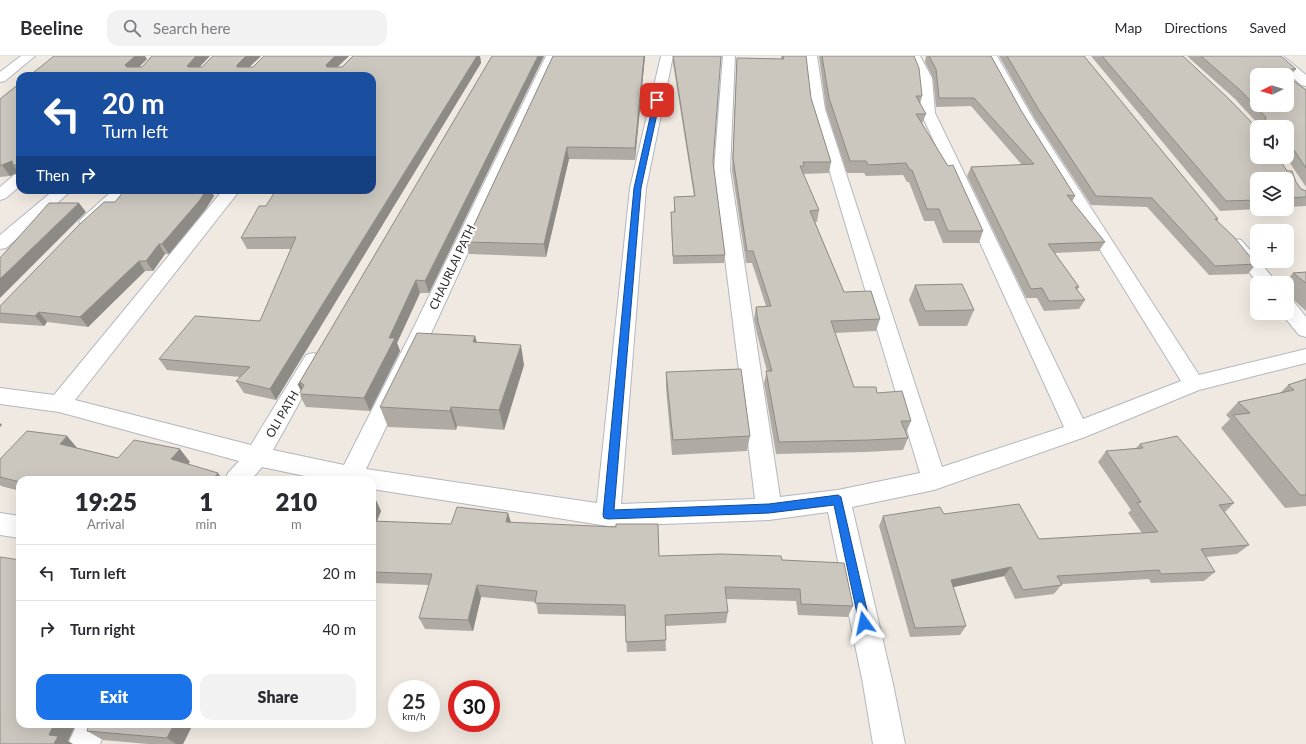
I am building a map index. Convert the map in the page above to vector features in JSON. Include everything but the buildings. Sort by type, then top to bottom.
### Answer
[{"type":"street","points":[[0,78],[29,56]]},
{"type":"street","name":"CHAURLAI PATH","points":[[350,476],[420,334],[552,56]]},
{"type":"street","points":[[608,515],[638,188],[667,56]]},
{"type":"street","points":[[729,56],[722,170],[769,509]]},
{"type":"street","points":[[811,56],[818,109],[934,480]]},
{"type":"street","points":[[914,56],[925,78],[928,113],[1077,431]]},
{"type":"street","points":[[991,56],[1027,120],[1194,384]]},
{"type":"street","points":[[1275,56],[1306,82]]},
{"type":"street","points":[[0,195],[16,181]]},
{"type":"street","points":[[0,244],[59,194]]},
{"type":"street","points":[[76,234],[119,194]]},
{"type":"street","points":[[59,404],[229,194]]},
{"type":"street","points":[[1228,234],[1262,276]]},
{"type":"street","points":[[1294,315],[1306,330]]},
{"type":"street","name":"OLI PATH","points":[[240,476],[257,456],[321,348]]},
{"type":"street","points":[[376,480],[608,515],[769,509],[838,500],[934,480],[1077,431],[1194,384],[1306,356]]},
{"type":"street","points":[[0,396],[59,404],[257,456],[350,476]]},
{"type":"street","points":[[838,500],[878,684],[889,744]]},
{"type":"street","points":[[0,524],[16,526]]},
{"type":"street","points":[[84,744],[91,728]]},
{"type":"route","points":[[657,100],[638,188],[608,515],[769,509],[838,500],[864,623]]}]
